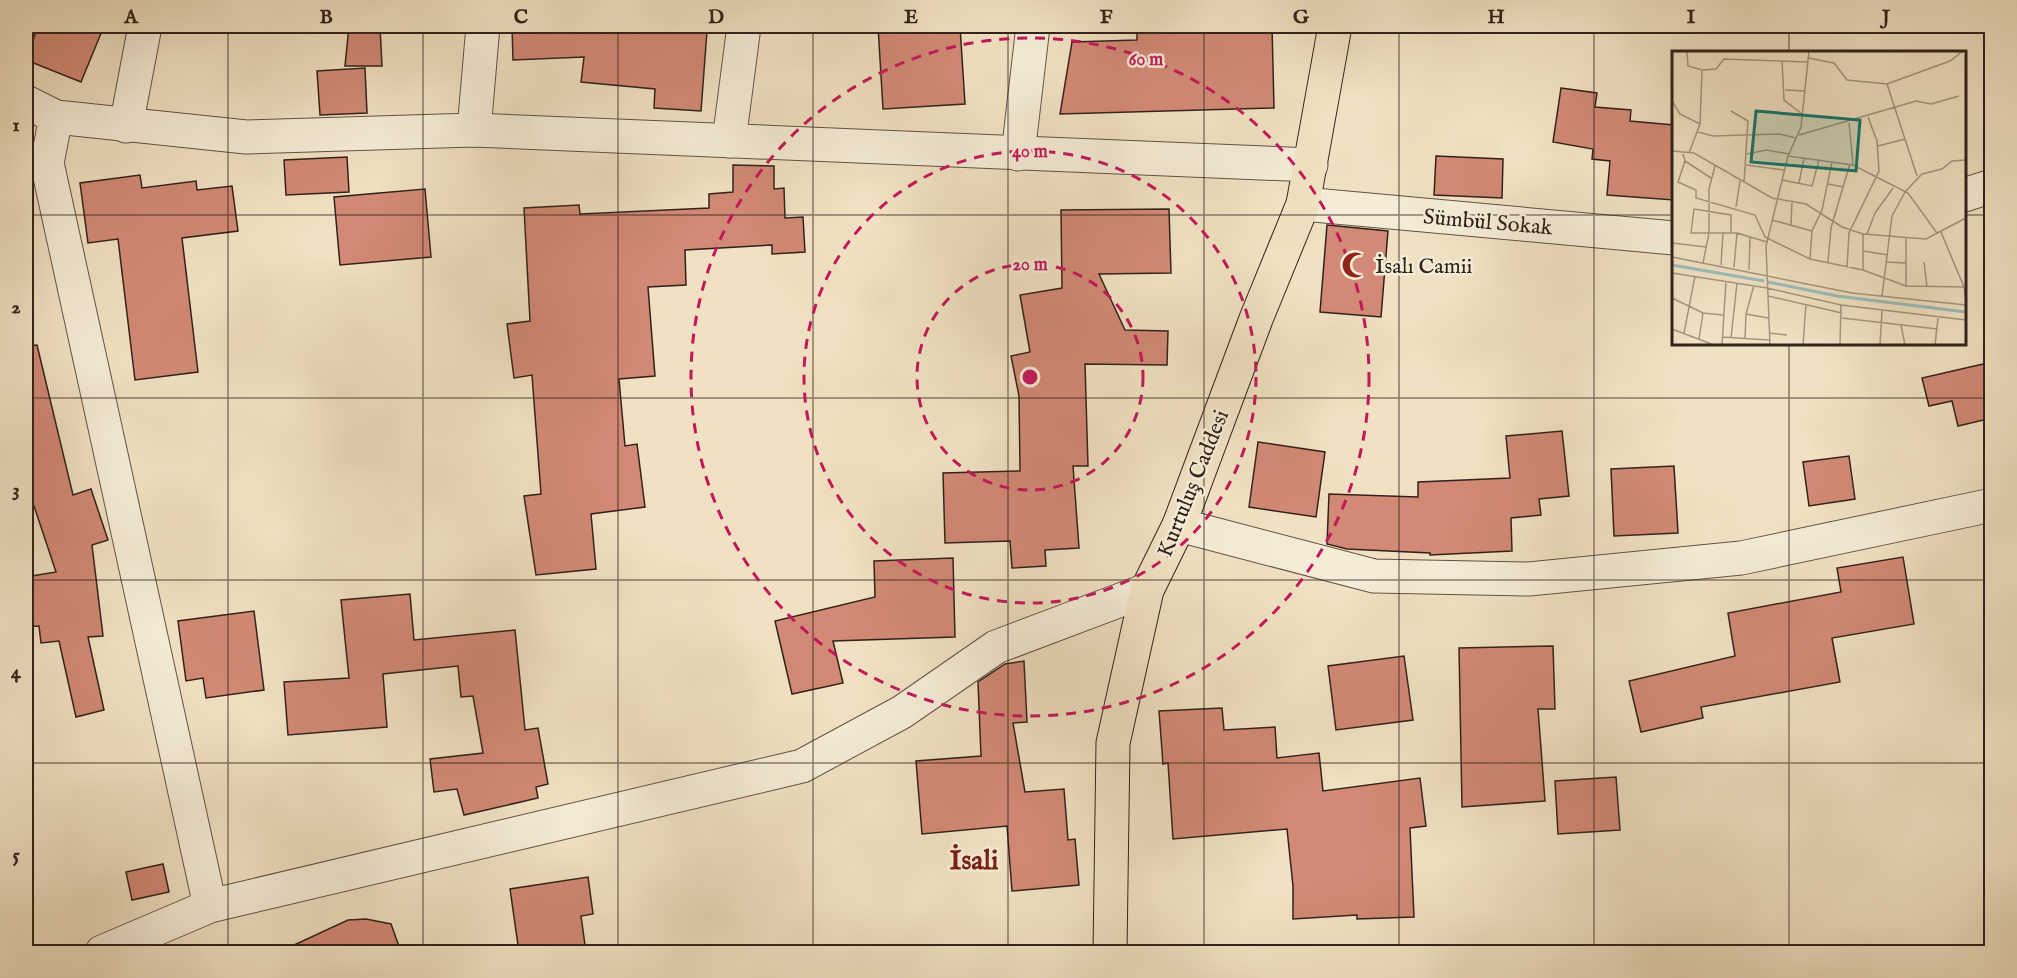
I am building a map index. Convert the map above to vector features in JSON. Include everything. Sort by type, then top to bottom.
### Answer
[{"type":"main road","name":"Kurtuluş Caddesi","points":[[1110,952],[1113,743],[1147,590],[1179,525],[1256,319],[1303,204],[1335,26]]},
{"type":"street","points":[[126,126],[145,26]]},
{"type":"street","points":[[474,130],[483,26]]},
{"type":"street","points":[[729,141],[744,26]]},
{"type":"street","points":[[1018,154],[1033,26]]},
{"type":"street","points":[[26,102],[57,117],[246,137],[474,130],[1311,165]]},
{"type":"street","points":[[57,117],[47,163],[210,906]]},
{"type":"street","points":[[1966,195],[1992,186]]},
{"type":"street","name":"Sümbül Sokak","points":[[1303,204],[1672,238]]},
{"type":"street","points":[[1179,525],[1374,576],[1529,579],[1741,558],[1992,505]]},
{"type":"street","points":[[102,952],[210,906],[801,766],[902,712],[996,647],[1147,590]]},
{"type":"building","points":[[38,26],[104,26],[81,82],[26,60]]},
{"type":"building","points":[[349,26],[380,26],[382,66],[345,66]]},
{"type":"building","points":[[512,26],[636,26],[707,31],[701,111],[654,108],[655,89],[581,82],[584,57],[513,60]]},
{"type":"building","points":[[878,26],[960,26],[965,104],[883,109]]},
{"type":"building","points":[[1137,26],[1272,26],[1274,108],[1060,114],[1072,42],[1137,40]]},
{"type":"building","points":[[365,68],[367,113],[320,115],[317,71]]},
{"type":"building","points":[[1561,88],[1597,93],[1595,107],[1631,110],[1630,121],[1672,125],[1672,200],[1607,195],[1610,161],[1592,159],[1593,149],[1553,142]]},
{"type":"building","points":[[1436,156],[1503,159],[1502,198],[1434,195]]},
{"type":"building","points":[[347,157],[349,192],[286,195],[284,160]]},
{"type":"building","points":[[733,165],[774,166],[774,189],[784,188],[785,218],[803,217],[805,252],[772,254],[772,245],[685,250],[686,285],[648,287],[655,376],[619,379],[625,446],[637,444],[645,507],[591,514],[596,569],[536,575],[524,496],[541,494],[532,375],[514,378],[507,324],[530,321],[524,208],[579,205],[580,214],[709,208],[709,194],[733,192]]},
{"type":"building","points":[[140,175],[142,188],[196,181],[197,190],[232,186],[238,231],[182,238],[198,372],[135,380],[118,239],[88,243],[80,183]]},
{"type":"building","points":[[425,189],[431,257],[340,265],[334,197]]},
{"type":"building","points":[[1169,209],[1171,273],[1099,274],[1125,330],[1168,331],[1167,365],[1085,364],[1088,466],[1073,466],[1079,548],[1045,550],[1046,566],[1012,568],[1010,541],[945,543],[943,473],[1020,471],[1019,396],[1011,356],[1030,352],[1020,295],[1062,288],[1061,210]]},
{"type":"building","name":"İsalı Camii","points":[[1327,225],[1388,231],[1381,317],[1320,312]]},
{"type":"building","points":[[37,345],[73,495],[91,489],[108,540],[92,545],[103,636],[88,637],[104,710],[76,717],[59,641],[41,643],[39,626],[26,627],[26,577],[56,572],[26,482],[26,346]]},
{"type":"building","points":[[1992,362],[1992,418],[1958,426],[1952,401],[1929,406],[1922,378]]},
{"type":"building","points":[[1562,431],[1569,496],[1539,499],[1541,515],[1511,518],[1512,551],[1430,555],[1430,553],[1347,549],[1327,544],[1329,494],[1418,497],[1418,482],[1510,478],[1506,436]]},
{"type":"building","points":[[1258,442],[1325,452],[1316,517],[1249,507]]},
{"type":"building","points":[[1849,456],[1855,499],[1809,506],[1803,462]]},
{"type":"building","points":[[1674,466],[1678,533],[1614,536],[1611,469]]},
{"type":"building","points":[[1903,557],[1914,624],[1832,638],[1840,682],[1701,707],[1703,718],[1641,732],[1629,681],[1735,656],[1728,613],[1841,592],[1837,568]]},
{"type":"building","points":[[953,558],[955,637],[833,641],[843,683],[792,694],[775,621],[875,597],[874,561]]},
{"type":"building","points":[[410,594],[414,640],[515,630],[525,730],[538,728],[548,784],[536,787],[538,798],[464,815],[457,789],[434,792],[430,759],[483,753],[473,696],[461,697],[458,666],[383,674],[387,727],[288,735],[284,682],[349,678],[341,600]]},
{"type":"building","points":[[254,611],[264,690],[206,698],[203,678],[186,681],[178,621]]},
{"type":"building","points":[[1553,646],[1555,709],[1538,709],[1545,801],[1462,807],[1459,648]]},
{"type":"building","points":[[1404,656],[1413,720],[1336,730],[1328,666]]},
{"type":"building","points":[[1024,661],[1027,722],[1013,723],[1025,792],[1064,789],[1068,840],[1075,839],[1079,885],[1012,891],[1007,826],[922,834],[916,761],[981,756],[978,682],[1005,664]]},
{"type":"building","points":[[1222,708],[1224,730],[1275,727],[1277,758],[1319,753],[1323,791],[1420,778],[1426,826],[1410,828],[1414,917],[1357,919],[1357,915],[1293,919],[1293,886],[1287,829],[1173,839],[1168,763],[1163,764],[1159,711]]},
{"type":"building","points":[[1616,777],[1620,830],[1558,834],[1555,781]]},
{"type":"building","points":[[163,864],[169,892],[132,900],[126,872]]},
{"type":"building","points":[[588,877],[593,914],[581,916],[586,952],[519,952],[510,889]]},
{"type":"building","points":[[366,919],[391,924],[401,952],[279,952],[348,920]]},
{"type":"place","name":"İsalı Camii","points":[[1355,265]]},
{"type":"district","name":"İsali","points":[[974,859]]}]
